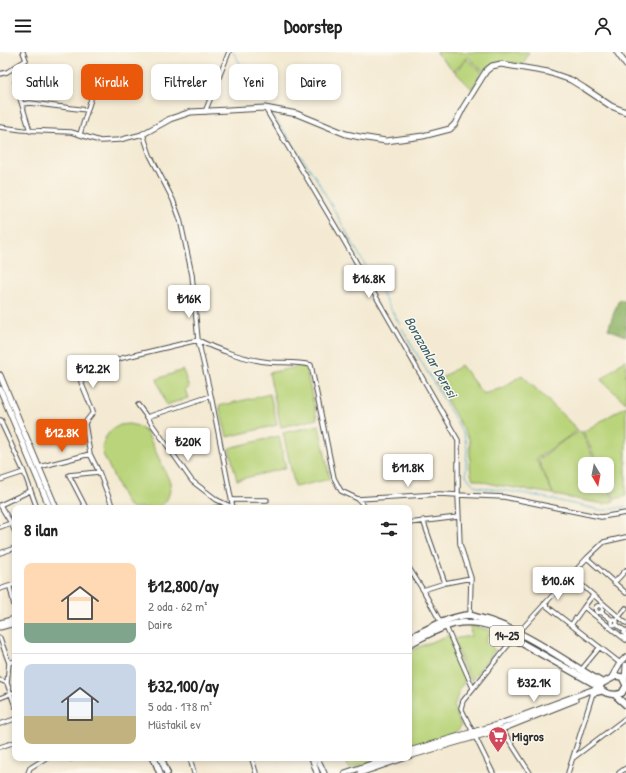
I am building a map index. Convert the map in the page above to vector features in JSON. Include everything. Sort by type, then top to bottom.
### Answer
[{"type":"main road","points":[[617,52],[626,65]]},
{"type":"main road","points":[[143,134],[170,119],[191,112],[265,108],[297,114],[346,134],[360,137],[386,141],[423,136],[450,129],[486,71],[492,66],[501,64],[548,72],[570,80],[611,106],[626,112]]},
{"type":"main road","points":[[0,375],[55,505]]},
{"type":"main road","points":[[0,389],[49,505]]},
{"type":"main road","name":"14-25","points":[[412,642],[454,618],[470,615],[491,620],[518,633],[581,670]]},
{"type":"main road","points":[[0,623],[12,620]]},
{"type":"main road","name":"14-25","points":[[412,637],[443,625],[458,622],[480,623],[491,626],[615,695],[626,705]]},
{"type":"main road","points":[[0,627],[12,624]]},
{"type":"main road","points":[[612,677],[620,663],[626,657]]},
{"type":"main road","points":[[615,695],[622,693],[626,684],[626,665]]},
{"type":"main road","points":[[412,755],[474,735],[601,687],[581,670]]},
{"type":"main road","points":[[612,677],[619,676],[626,684]]},
{"type":"main road","name":"14-25","points":[[593,693],[612,677]]},
{"type":"main road","points":[[412,750],[502,729],[593,693]]},
{"type":"main road","points":[[155,761],[160,773]]},
{"type":"main road","points":[[162,761],[167,773]]},
{"type":"main road","points":[[313,761],[317,773]]},
{"type":"main road","points":[[318,761],[324,773]]},
{"type":"main road","points":[[345,773],[380,761]]},
{"type":"main road","points":[[360,773],[395,761]]},
{"type":"street","points":[[0,74],[7,72],[26,60],[23,52]]},
{"type":"street","points":[[205,112],[228,54],[225,52]]},
{"type":"street","points":[[21,100],[30,131]]},
{"type":"street","points":[[80,134],[90,100]]},
{"type":"street","points":[[22,104],[30,103],[87,110]]},
{"type":"street","points":[[265,108],[343,238],[458,440],[458,517],[460,544],[471,578],[470,615]]},
{"type":"street","points":[[0,127],[30,131],[63,131],[80,134],[94,140],[106,142],[143,134],[150,155],[173,200],[180,219],[192,275],[198,340],[211,396],[232,505]]},
{"type":"street","points":[[112,505],[90,454],[85,424],[86,420],[93,411],[81,382],[82,375],[122,358],[198,340],[210,346],[268,362],[298,362],[311,365],[334,478],[341,491],[358,499],[363,505]]},
{"type":"street","points":[[148,417],[211,396]]},
{"type":"street","points":[[138,405],[148,417],[192,481],[217,500],[228,505]]},
{"type":"street","points":[[0,420],[24,472],[36,505]]},
{"type":"street","points":[[39,467],[90,454]]},
{"type":"street","points":[[0,480],[24,472]]},
{"type":"street","points":[[84,505],[69,474],[99,472]]},
{"type":"street","points":[[12,521],[0,505],[30,491]]},
{"type":"street","points":[[358,499],[440,494],[504,497],[601,517],[626,513]]},
{"type":"street","points":[[232,500],[267,500]]},
{"type":"street","points":[[412,522],[458,517]]},
{"type":"street","points":[[423,520],[445,584]]},
{"type":"street","points":[[0,527],[12,522]]},
{"type":"street","points":[[493,773],[461,708],[463,701],[518,633],[587,558],[604,542],[626,537]]},
{"type":"street","points":[[0,553],[12,549]]},
{"type":"street","points":[[587,558],[626,593]]},
{"type":"street","points":[[614,583],[626,570]]},
{"type":"street","points":[[412,573],[443,625],[474,688]]},
{"type":"street","points":[[570,576],[593,595],[625,635]]},
{"type":"street","points":[[423,590],[471,578]]},
{"type":"street","points":[[0,589],[10,586],[12,592]]},
{"type":"street","points":[[571,625],[593,595]]},
{"type":"street","points":[[544,604],[620,663]]},
{"type":"street","points":[[596,614],[596,607],[598,606],[603,608],[625,635]]},
{"type":"street","points":[[584,607],[614,622],[626,623]]},
{"type":"street","points":[[596,614],[603,608]]},
{"type":"street","points":[[614,622],[626,608]]},
{"type":"street","points":[[0,638],[9,663],[7,683]]},
{"type":"street","points":[[581,670],[600,647]]},
{"type":"street","points":[[0,680],[7,683],[12,691]]},
{"type":"street","points":[[0,698],[12,693]]},
{"type":"street","points":[[568,773],[593,693]]},
{"type":"street","points":[[573,758],[626,718]]},
{"type":"street","points":[[0,724],[12,720]]},
{"type":"street","points":[[502,729],[530,773]]},
{"type":"street","points":[[0,747],[12,743]]},
{"type":"street","points":[[28,773],[30,768],[41,761]]},
{"type":"street","points":[[191,761],[194,773]]},
{"type":"street","points":[[251,773],[256,772],[253,761]]},
{"type":"street","points":[[619,773],[626,768]]},
{"type":"green space","points":[[436,52],[529,52],[523,65],[497,63],[483,71],[468,57],[454,71]]},
{"type":"green space","points":[[467,59],[482,72],[472,89],[455,72]]},
{"type":"green space","points":[[619,299],[626,302],[626,336],[608,329]]},
{"type":"green space","points":[[626,359],[626,403],[601,380]]},
{"type":"green space","points":[[305,365],[317,419],[281,427],[269,373]]},
{"type":"green space","points":[[461,365],[483,394],[502,388],[522,375],[578,430],[536,459],[553,494],[496,485],[473,479],[471,475],[469,439],[436,382]]},
{"type":"green space","points":[[183,370],[189,388],[185,389],[188,398],[166,405],[157,379]]},
{"type":"green space","points":[[270,394],[277,425],[227,437],[219,406]]},
{"type":"green space","points":[[626,406],[626,496],[615,499],[612,493],[614,493],[614,457],[595,457],[583,432]]},
{"type":"green space","points":[[129,424],[138,426],[147,433],[170,482],[170,490],[165,503],[163,505],[128,505],[126,503],[103,454],[102,448],[105,438],[111,430],[120,425]]},
{"type":"green space","points":[[319,425],[330,479],[295,487],[283,433]]},
{"type":"green space","points":[[581,431],[593,457],[578,457],[578,493],[610,493],[614,501],[604,504],[554,495],[538,460],[566,439]]},
{"type":"green space","points":[[279,436],[286,468],[237,480],[229,448]]},
{"type":"green space","points":[[470,625],[492,631],[485,641],[495,650],[471,681],[453,639],[471,636]]},
{"type":"green space","points":[[449,635],[467,677],[460,689],[454,706],[461,726],[455,733],[412,748],[412,650]]},
{"type":"green space","points":[[345,761],[374,761],[350,769]]},
{"type":"waterway","name":"Borazanlar Deresi","points":[[233,52],[267,106]]},
{"type":"waterway","name":"Borazanlar Deresi","points":[[271,112],[316,178],[464,435],[467,449],[466,475],[470,481],[477,487],[528,494],[600,510],[609,510],[626,506]]},
{"type":"place","name":"Migros","points":[[498,753]]}]
